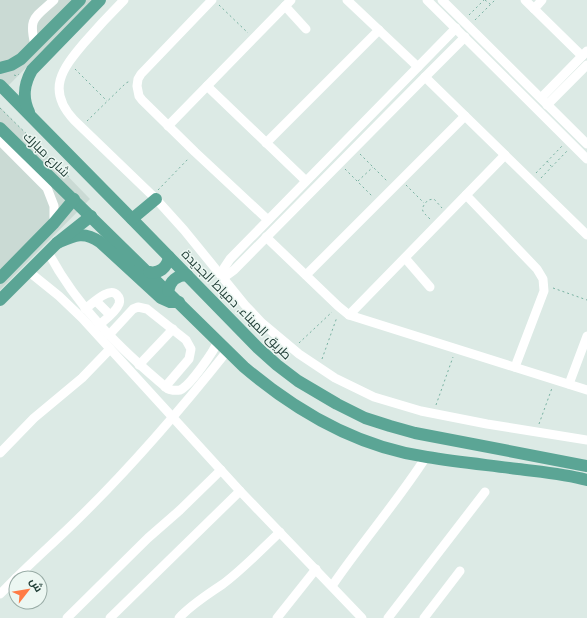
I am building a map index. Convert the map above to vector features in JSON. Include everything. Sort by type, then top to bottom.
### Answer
[{"type":"main road","points":[[0,68],[16,63],[80,0]]},
{"type":"main road","points":[[29,113],[25,101],[24,88],[28,75],[100,0]]},
{"type":"main road","name":"شارع مبارك","points":[[0,85],[29,113]]},
{"type":"main road","name":"طريق الميناء, دمياط الجديدة","points":[[29,113],[258,348],[298,381],[337,404],[365,418],[390,426],[416,433],[587,466]]},
{"type":"main road","name":"شارع مبارك","points":[[0,128],[30,165],[74,199]]},
{"type":"main road","points":[[132,219],[154,198]]},
{"type":"main road","points":[[0,278],[54,223],[74,199],[218,341],[265,384],[293,404],[335,429],[360,440],[387,449],[426,457],[550,473],[587,480]]},
{"type":"main road","points":[[0,300],[67,234],[91,216]]},
{"type":"main road","points":[[54,223],[60,221],[65,223],[68,228],[67,234]]},
{"type":"main road","points":[[52,248],[77,235],[91,237],[100,242],[161,298],[170,302],[180,302]]},
{"type":"main road","points":[[148,272],[161,271],[167,265],[169,257]]},
{"type":"main road","points":[[168,291],[173,281],[179,276],[187,275]]},
{"type":"street","points":[[35,45],[31,31],[32,24],[35,18],[54,0]]},
{"type":"street","points":[[124,0],[96,29],[68,62],[60,78],[60,97],[68,114],[154,198],[184,230],[222,278],[262,323],[292,349],[318,368],[354,388],[374,397],[394,404],[433,413],[587,440]]},
{"type":"street","points":[[347,0],[418,67]]},
{"type":"street","points":[[427,0],[587,159]]},
{"type":"street","points":[[442,0],[587,144]]},
{"type":"street","points":[[525,0],[584,54],[544,101]]},
{"type":"street","points":[[534,8],[542,0]]},
{"type":"street","points":[[216,3],[141,74],[137,82],[137,91],[139,96],[168,126],[268,220]]},
{"type":"street","points":[[168,126],[288,3],[306,28]]},
{"type":"street","points":[[222,278],[226,263],[456,28]]},
{"type":"street","points":[[266,143],[379,30]]},
{"type":"street","points":[[222,278],[234,270],[465,37]]},
{"type":"street","points":[[544,101],[587,65]]},
{"type":"street","points":[[425,77],[587,235]]},
{"type":"street","points":[[207,86],[306,181]]},
{"type":"street","points":[[306,275],[465,116]]},
{"type":"street","points":[[0,141],[30,165],[43,183],[50,194],[54,206],[54,223]]},
{"type":"street","points":[[350,315],[505,156]]},
{"type":"street","points":[[466,195],[541,273],[544,292],[515,367]]},
{"type":"street","points":[[266,237],[339,307],[350,315],[587,390]]},
{"type":"street","points":[[52,248],[65,282],[86,310],[139,365],[165,387],[174,391],[184,388],[211,355],[218,341]]},
{"type":"street","points":[[405,258],[430,287]]},
{"type":"street","points":[[28,271],[59,296],[82,318],[172,418],[199,444],[240,491],[362,618]]},
{"type":"street","points":[[86,310],[105,294],[110,292],[117,295],[119,303],[100,326]]},
{"type":"street","points":[[96,301],[110,315]]},
{"type":"street","points":[[109,335],[133,310],[138,307],[147,309],[188,342],[191,352],[187,361],[165,387]]},
{"type":"street","points":[[139,365],[173,329]]},
{"type":"street","points":[[569,384],[587,336]]},
{"type":"street","points":[[0,453],[34,418],[92,369],[110,348]]},
{"type":"street","points":[[24,570],[86,512],[172,418],[228,350]]},
{"type":"street","points":[[332,586],[350,559],[426,457]]},
{"type":"street","points":[[67,618],[148,538],[180,510],[221,470]]},
{"type":"street","points":[[110,618],[240,491]]},
{"type":"street","points":[[388,618],[485,492]]},
{"type":"street","points":[[179,618],[191,605],[238,572],[280,532]]},
{"type":"street","points":[[277,618],[316,570]]},
{"type":"street","points":[[424,618],[460,571]]},
{"type":"street","points":[[0,594],[8,586]]},
{"type":"path","points":[[466,24],[485,0],[490,5]]},
{"type":"path","points":[[466,24],[495,0]]},
{"type":"path","points":[[216,3],[253,39]]},
{"type":"path","points":[[68,62],[107,101]]},
{"type":"path","points":[[81,127],[126,83],[131,80],[137,82]]},
{"type":"path","points":[[0,108],[70,178]]},
{"type":"path","points":[[532,181],[547,161],[570,142]]},
{"type":"path","points":[[532,181],[552,166],[570,142]]},
{"type":"path","points":[[354,148],[393,188]]},
{"type":"path","points":[[154,198],[195,152]]},
{"type":"path","points":[[547,161],[552,166]]},
{"type":"path","points":[[340,163],[378,202]]},
{"type":"path","points":[[358,182],[373,167]]},
{"type":"path","points":[[401,180],[425,203]]},
{"type":"path","points":[[436,226],[422,209],[428,200],[434,199],[448,214]]},
{"type":"path","points":[[544,285],[587,300]]},
{"type":"path","points":[[292,349],[339,307]]},
{"type":"path","points":[[318,368],[339,307]]},
{"type":"path","points":[[433,413],[456,349]]},
{"type":"path","points":[[537,432],[554,380]]},
{"type":"shaded area","points":[[0,0],[93,0],[0,94]]},
{"type":"shaded area","points":[[0,107],[90,199],[0,290]]}]
